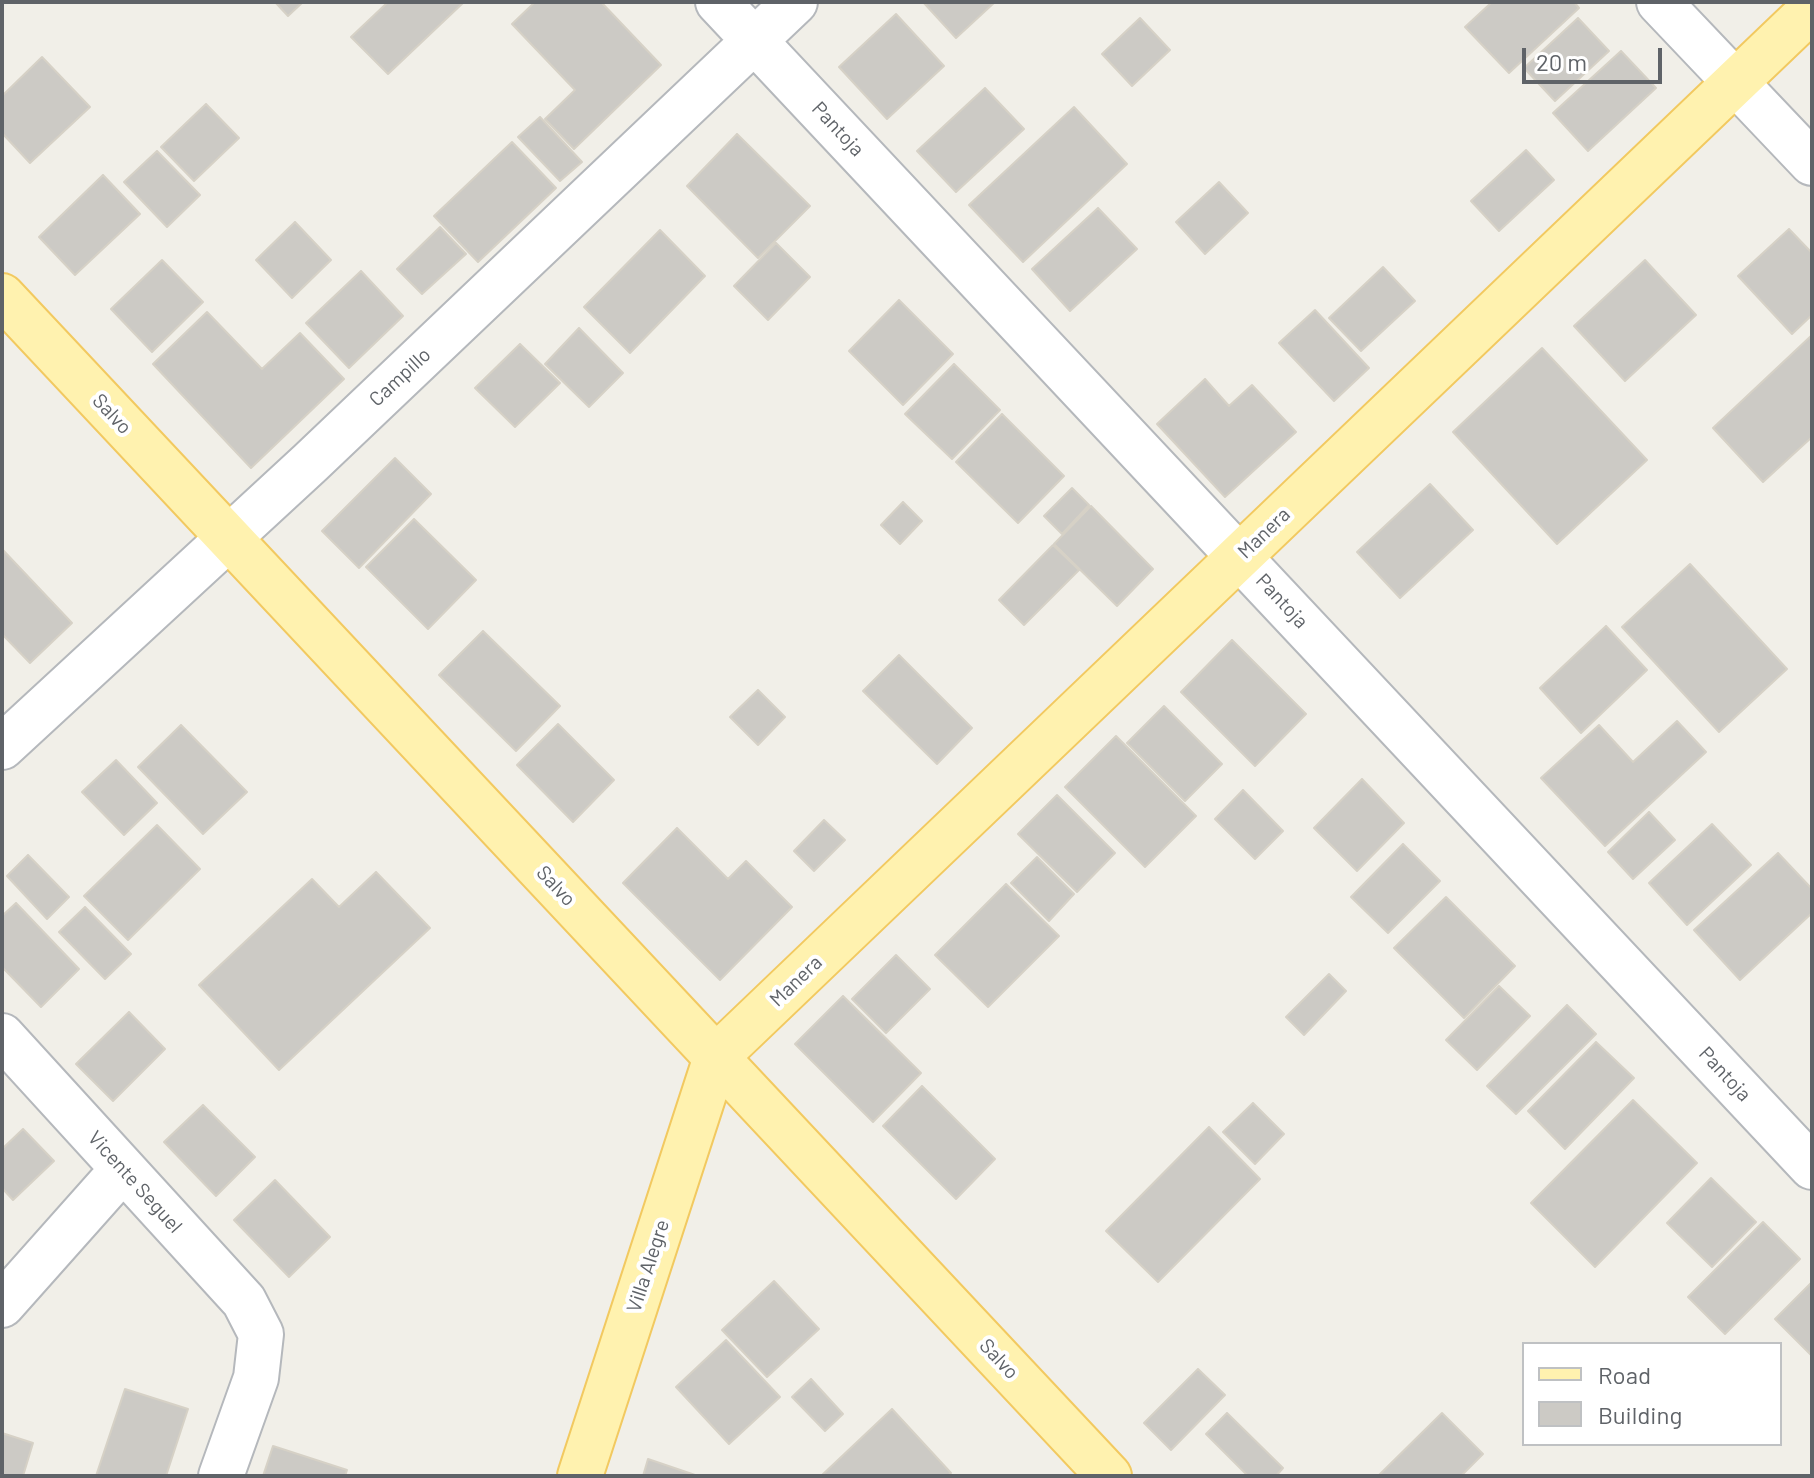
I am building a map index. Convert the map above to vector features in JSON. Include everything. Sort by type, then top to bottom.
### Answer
[{"type":"main road","name":"Manera","points":[[716,1057],[1812,9]]},
{"type":"main road","name":"Salvo","points":[[2,296],[1109,1476]]},
{"type":"main road","name":"Villa Alegre","points":[[580,1476],[716,1057]]},
{"type":"street","name":"Pantoja","points":[[718,2],[1812,1167]]},
{"type":"street","name":"Campillo","points":[[2,747],[795,2]]},
{"type":"street","points":[[1659,2],[1812,163]]},
{"type":"street","name":"Vicente Seguel","points":[[2,1036],[244,1301],[261,1334],[256,1378],[221,1476]]},
{"type":"street","points":[[2,1305],[123,1169]]},
{"type":"building","points":[[275,2],[303,2],[288,16]]},
{"type":"building","points":[[388,2],[464,2],[388,74],[351,37]]},
{"type":"building","points":[[535,2],[601,2],[661,65],[574,149],[545,119],[575,90],[512,24]]},
{"type":"building","points":[[923,2],[995,2],[956,38]]},
{"type":"building","points":[[1492,2],[1574,2],[1579,8],[1509,73],[1465,27]]},
{"type":"building","points":[[896,14],[944,66],[887,119],[839,67]]},
{"type":"building","points":[[1140,18],[1170,50],[1132,86],[1102,54]]},
{"type":"building","points":[[1578,18],[1609,51],[1555,101],[1524,68]]},
{"type":"building","points":[[1621,51],[1656,88],[1588,151],[1553,113]]},
{"type":"building","points":[[42,57],[90,107],[30,163],[2,133],[2,96]]},
{"type":"building","points":[[985,88],[1024,129],[956,192],[917,151]]},
{"type":"building","points":[[206,104],[239,138],[194,181],[161,147]]},
{"type":"building","points":[[1074,107],[1127,164],[1023,262],[969,205]]},
{"type":"building","points":[[540,117],[582,162],[560,181],[518,137]]},
{"type":"building","points":[[737,134],[810,206],[758,258],[687,186]]},
{"type":"building","points":[[512,142],[556,188],[478,262],[434,216]]},
{"type":"building","points":[[1526,150],[1554,180],[1499,231],[1471,201]]},
{"type":"building","points":[[157,151],[200,195],[167,227],[124,182]]},
{"type":"building","points":[[103,175],[140,214],[75,275],[39,237]]},
{"type":"building","points":[[1219,182],[1248,213],[1205,254],[1176,222]]},
{"type":"building","points":[[1098,208],[1137,249],[1070,311],[1032,269]]},
{"type":"building","points":[[295,222],[331,260],[292,298],[256,260]]},
{"type":"building","points":[[440,227],[466,254],[422,294],[397,269]]},
{"type":"building","points":[[1789,229],[1812,253],[1812,315],[1792,334],[1738,276]]},
{"type":"building","points":[[660,230],[705,276],[630,353],[584,307]]},
{"type":"building","points":[[776,243],[810,277],[768,320],[734,286]]},
{"type":"building","points":[[162,260],[203,302],[152,352],[111,309]]},
{"type":"building","points":[[1645,260],[1696,315],[1625,381],[1574,326]]},
{"type":"building","points":[[1383,267],[1415,301],[1361,351],[1329,318]]},
{"type":"building","points":[[361,271],[403,316],[349,368],[306,323]]},
{"type":"building","points":[[899,300],[953,354],[903,405],[849,351]]},
{"type":"building","points":[[1315,310],[1369,368],[1334,401],[1279,343]]},
{"type":"building","points":[[207,312],[262,369],[300,333],[344,379],[251,468],[153,364]]},
{"type":"building","points":[[579,328],[623,373],[589,407],[545,364]]},
{"type":"building","points":[[1812,335],[1812,437],[1763,482],[1713,428]]},
{"type":"building","points":[[520,344],[560,383],[515,427],[475,388]]},
{"type":"building","points":[[1542,348],[1647,460],[1557,544],[1453,432]]},
{"type":"building","points":[[954,364],[1000,410],[952,459],[905,414]]},
{"type":"building","points":[[1205,379],[1229,406],[1252,385],[1296,432],[1225,497],[1157,424]]},
{"type":"building","points":[[1002,414],[1064,476],[1018,523],[956,462]]},
{"type":"building","points":[[395,458],[431,494],[359,568],[322,531]]},
{"type":"building","points":[[1430,484],[1473,530],[1400,598],[1357,552]]},
{"type":"building","points":[[1072,488],[1089,505],[1062,534],[1044,516]]},
{"type":"building","points":[[903,502],[922,521],[900,544],[881,525]]},
{"type":"building","points":[[1091,506],[1153,569],[1117,606],[1054,544]]},
{"type":"building","points":[[414,519],[476,580],[428,629],[366,567]]},
{"type":"building","points":[[1053,545],[1079,570],[1024,625],[999,600]]},
{"type":"building","points":[[2,549],[72,623],[30,663],[2,634]]},
{"type":"building","points":[[1690,564],[1787,669],[1719,732],[1622,627]]},
{"type":"building","points":[[1606,626],[1647,670],[1581,733],[1540,688]]},
{"type":"building","points":[[483,631],[560,706],[516,751],[439,675]]},
{"type":"building","points":[[1232,640],[1306,714],[1255,766],[1181,692]]},
{"type":"building","points":[[899,655],[972,728],[937,764],[863,691]]},
{"type":"building","points":[[758,690],[785,717],[758,745],[730,717]]},
{"type":"building","points":[[1164,706],[1222,764],[1185,801],[1127,743]]},
{"type":"building","points":[[1677,721],[1706,752],[1605,846],[1541,778],[1599,725],[1633,762]]},
{"type":"building","points":[[558,724],[614,780],[573,822],[517,765]]},
{"type":"building","points":[[181,725],[247,792],[203,834],[138,767]]},
{"type":"building","points":[[1116,736],[1196,816],[1145,867],[1065,787]]},
{"type":"building","points":[[116,760],[157,803],[124,835],[82,792]]},
{"type":"building","points":[[1362,779],[1404,823],[1357,871],[1314,828]]},
{"type":"building","points":[[1243,790],[1283,831],[1255,859],[1215,819]]},
{"type":"building","points":[[1057,795],[1115,853],[1077,892],[1018,834]]},
{"type":"building","points":[[1649,812],[1675,840],[1633,879],[1608,852]]},
{"type":"building","points":[[824,820],[845,840],[814,871],[794,851]]},
{"type":"building","points":[[1712,824],[1751,865],[1687,925],[1649,883]]},
{"type":"building","points":[[157,825],[200,869],[128,940],[84,896]]},
{"type":"building","points":[[677,828],[728,879],[746,861],[792,907],[720,980],[623,883]]},
{"type":"building","points":[[1403,844],[1440,881],[1388,933],[1351,897]]},
{"type":"building","points":[[1778,853],[1812,889],[1812,913],[1740,980],[1694,930]]},
{"type":"building","points":[[28,855],[69,897],[47,919],[7,876]]},
{"type":"building","points":[[1037,857],[1074,894],[1049,921],[1011,883]]},
{"type":"building","points":[[376,872],[430,928],[279,1070],[199,985],[312,879],[339,907]]},
{"type":"building","points":[[1006,884],[1059,936],[988,1007],[935,955]]},
{"type":"building","points":[[1446,897],[1515,966],[1464,1018],[1394,948]]},
{"type":"building","points":[[16,903],[79,969],[41,1007],[2,967],[2,916]]},
{"type":"building","points":[[85,907],[131,954],[105,979],[59,932]]},
{"type":"building","points":[[896,955],[930,989],[886,1033],[852,999]]},
{"type":"building","points":[[1329,974],[1346,991],[1304,1035],[1286,1017]]},
{"type":"building","points":[[1499,986],[1530,1016],[1477,1070],[1446,1040]]},
{"type":"building","points":[[843,996],[921,1073],[873,1122],[795,1044]]},
{"type":"building","points":[[1567,1005],[1596,1034],[1516,1114],[1487,1086]]},
{"type":"building","points":[[129,1012],[165,1049],[113,1101],[76,1064]]},
{"type":"building","points":[[1596,1042],[1634,1078],[1565,1149],[1528,1111]]},
{"type":"building","points":[[922,1086],[995,1159],[956,1199],[883,1126]]},
{"type":"building","points":[[1633,1100],[1697,1163],[1595,1267],[1531,1203]]},
{"type":"building","points":[[1253,1103],[1284,1134],[1255,1164],[1223,1132]]},
{"type":"building","points":[[203,1105],[255,1157],[216,1196],[164,1142]]},
{"type":"building","points":[[1209,1127],[1260,1179],[1158,1282],[1106,1231]]},
{"type":"building","points":[[23,1129],[54,1161],[13,1200],[2,1188],[2,1149]]},
{"type":"building","points":[[1711,1178],[1756,1222],[1712,1267],[1667,1223]]},
{"type":"building","points":[[275,1180],[330,1237],[289,1277],[234,1220]]},
{"type":"building","points":[[1763,1222],[1800,1259],[1725,1334],[1688,1297]]},
{"type":"building","points":[[774,1281],[819,1329],[767,1377],[722,1330]]},
{"type":"building","points":[[1812,1282],[1812,1356],[1775,1319]]},
{"type":"building","points":[[726,1340],[780,1397],[729,1444],[676,1387]]},
{"type":"building","points":[[1198,1369],[1225,1395],[1171,1450],[1144,1423]]},
{"type":"building","points":[[811,1379],[843,1414],[825,1431],[792,1397]]},
{"type":"building","points":[[125,1389],[188,1409],[166,1476],[96,1476]]},
{"type":"building","points":[[892,1409],[951,1473],[947,1476],[821,1476]]},
{"type":"building","points":[[1227,1413],[1283,1468],[1276,1476],[1248,1476],[1206,1434]]},
{"type":"building","points":[[1442,1413],[1483,1454],[1461,1476],[1378,1476]]},
{"type":"building","points":[[2,1433],[33,1443],[23,1476],[2,1476]]},
{"type":"building","points":[[273,1446],[347,1470],[345,1476],[263,1476]]},
{"type":"building","points":[[648,1459],[698,1476],[643,1476]]}]
